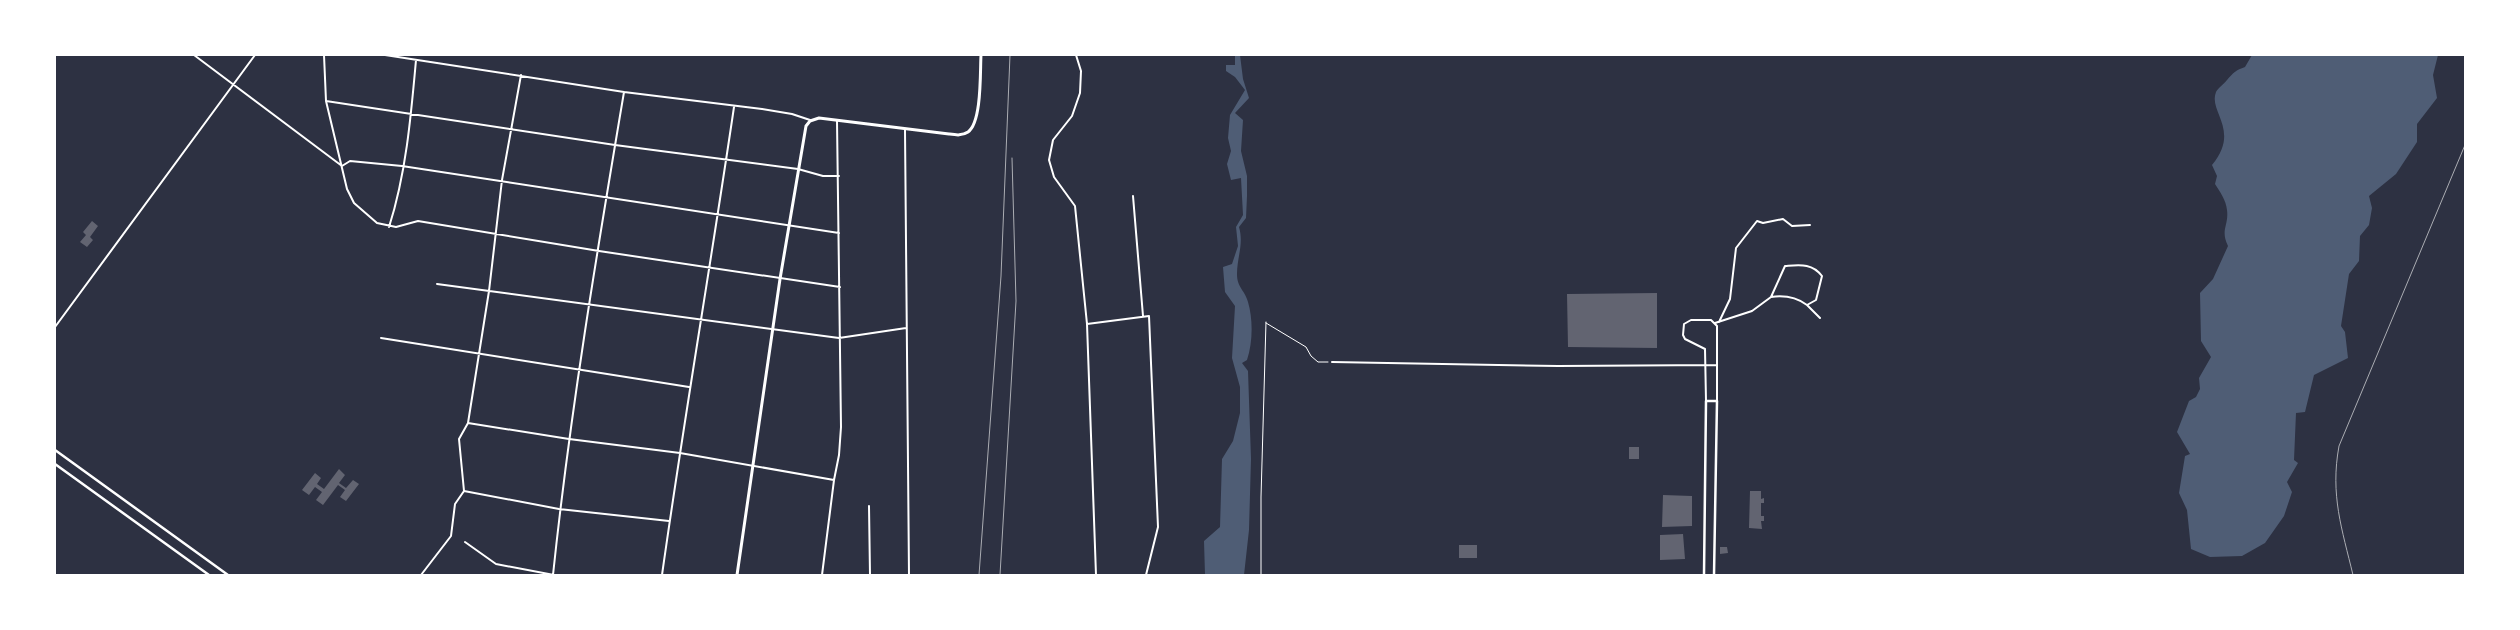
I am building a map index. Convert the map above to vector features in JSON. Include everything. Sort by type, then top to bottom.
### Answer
[{"type":"main road","points":[[737,575],[780,279],[804,132],[810,121],[819,118],[949,134],[961,135],[968,132],[974,126],[977,116],[981,55]]},
{"type":"street","points":[[194,55],[342,166]]},
{"type":"street","points":[[55,327],[255,55]]},
{"type":"street","points":[[324,55],[326,101],[346,189],[354,203],[377,223],[389,227],[418,221],[599,251],[840,287]]},
{"type":"street","points":[[385,55],[624,92],[792,114],[810,121]]},
{"type":"street","points":[[1076,55],[1080,71],[1080,93],[1072,116],[1053,140],[1049,160],[1054,177],[1075,206],[1087,324],[1096,575]]},
{"type":"street","points":[[389,227],[399,197],[402,166],[411,115],[416,60]]},
{"type":"street","points":[[421,575],[451,536],[455,504],[464,491],[459,439],[468,423],[489,291],[502,180],[521,75]]},
{"type":"street","points":[[465,542],[496,564],[553,575],[559,509],[588,304],[599,251],[624,92]]},
{"type":"street","points":[[326,101],[411,115],[510,128],[615,146],[798,169],[823,176],[839,176]]},
{"type":"street","points":[[662,575],[689,388],[710,267],[734,107]]},
{"type":"street","points":[[822,575],[839,455],[841,427],[837,121]]},
{"type":"street","points":[[905,128],[909,575]]},
{"type":"street","points":[[342,166],[350,161],[402,166],[838,233]]},
{"type":"street","points":[[1133,196],[1143,317]]},
{"type":"street","points":[[1719,322],[1730,299],[1736,248],[1757,221],[1763,223],[1783,219],[1792,226],[1810,225]]},
{"type":"street","points":[[1715,323],[1758,308],[1771,297],[1785,266],[1792,264],[1808,266],[1822,276],[1816,300],[1807,306]]},
{"type":"street","points":[[437,284],[839,338],[906,328]]},
{"type":"street","points":[[1771,297],[1782,296],[1798,299],[1820,318]]},
{"type":"street","points":[[1087,324],[1149,316],[1158,527],[1146,575]]},
{"type":"street","points":[[1704,575],[1706,365],[1705,349],[1702,345],[1685,339],[1682,330],[1684,324],[1691,320],[1711,320],[1715,323],[1718,330],[1714,575]]},
{"type":"street","points":[[381,338],[689,388]]},
{"type":"street","points":[[1332,362],[1717,365]]},
{"type":"street","points":[[1706,401],[1717,401]]},
{"type":"street","points":[[468,423],[569,440],[680,453],[834,480]]},
{"type":"street","points":[[55,450],[228,575]]},
{"type":"street","points":[[55,464],[209,575]]},
{"type":"street","points":[[464,491],[559,509],[669,521]]},
{"type":"street","points":[[870,506],[870,575]]},
{"type":"path","points":[[1261,575],[1261,497],[1266,322],[1306,347],[1310,356],[1318,362],[1332,362]]},
{"type":"water","points":[[1235,55],[1240,55],[1243,79],[1249,98],[1235,113],[1243,120],[1241,151],[1247,176],[1246,218],[1239,227],[1241,245],[1237,274],[1238,283],[1250,309],[1251,323],[1249,353],[1247,360],[1242,363],[1248,371],[1251,459],[1249,530],[1244,575],[1205,575],[1204,541],[1220,527],[1222,459],[1233,441],[1240,413],[1240,387],[1232,358],[1235,306],[1225,292],[1223,267],[1232,264],[1238,246],[1236,227],[1243,215],[1241,178],[1231,180],[1227,164],[1231,151],[1228,138],[1230,115],[1245,90],[1235,77],[1226,71],[1226,65],[1235,65]]},
{"type":"water","points":[[2252,55],[2438,55],[2433,75],[2437,98],[2417,124],[2417,142],[2396,174],[2369,196],[2372,208],[2369,225],[2360,236],[2359,261],[2349,274],[2341,326],[2345,332],[2348,358],[2314,375],[2305,412],[2296,413],[2294,460],[2298,463],[2287,482],[2292,492],[2284,516],[2265,543],[2242,556],[2210,557],[2191,549],[2187,510],[2179,493],[2185,456],[2190,454],[2177,432],[2189,401],[2196,397],[2200,389],[2199,378],[2211,357],[2201,341],[2200,293],[2213,279],[2228,246],[2225,236],[2226,206],[2215,184],[2217,176],[2212,165],[2220,153],[2224,142],[2222,123],[2216,107],[2216,92],[2233,74],[2245,67]]},
{"type":"building","points":[[92,221],[98,226],[90,237],[93,240],[87,247],[80,242],[86,235],[83,232]]},
{"type":"building","points":[[1657,293],[1657,348],[1568,347],[1567,294]]},
{"type":"building","points":[[1629,447],[1639,447],[1639,459],[1629,459]]},
{"type":"building","points":[[339,469],[345,475],[339,483],[346,488],[353,480],[359,484],[346,501],[340,497],[345,490],[338,485],[323,505],[316,500],[322,492],[315,487],[309,495],[302,490],[315,473],[321,478],[317,484],[324,489]]},
{"type":"building","points":[[1750,491],[1761,491],[1761,499],[1764,498],[1764,503],[1761,503],[1761,516],[1764,516],[1764,521],[1761,521],[1762,529],[1749,528]]},
{"type":"building","points":[[1663,495],[1692,496],[1692,526],[1662,527]]},
{"type":"building","points":[[1683,534],[1685,559],[1660,560],[1660,535]]},
{"type":"building","points":[[1459,545],[1477,545],[1477,558],[1459,558]]},
{"type":"building","points":[[1720,547],[1727,547],[1728,553],[1720,554]]},
{"type":"railway","points":[[979,575],[1001,276],[1010,55]]},
{"type":"railway","points":[[2353,575],[2338,512],[2336,480],[2339,446],[2465,145]]},
{"type":"railway","points":[[1000,575],[1016,301],[1012,158]]}]
